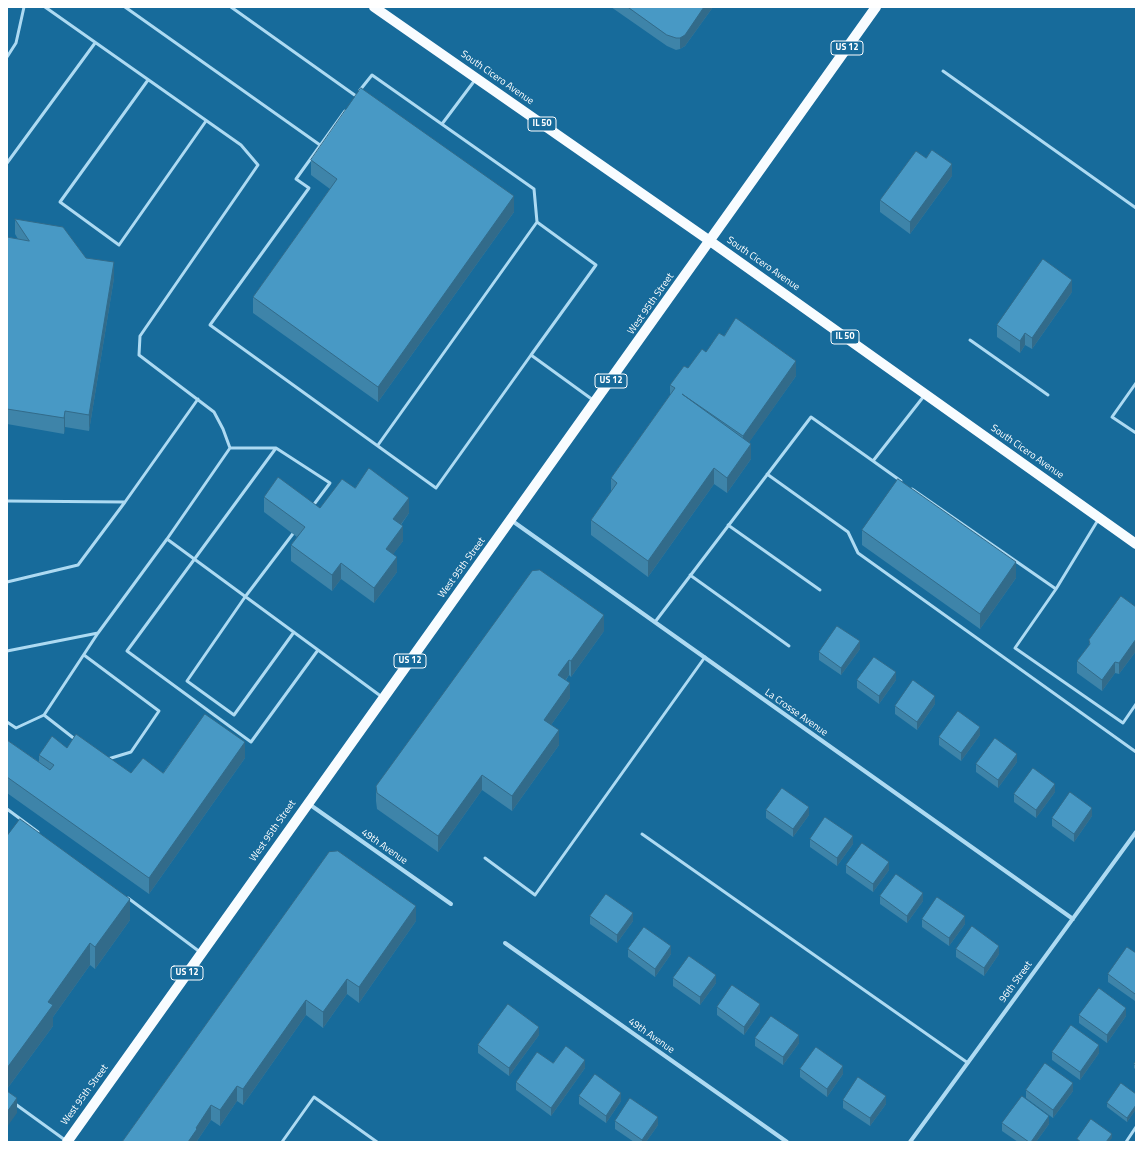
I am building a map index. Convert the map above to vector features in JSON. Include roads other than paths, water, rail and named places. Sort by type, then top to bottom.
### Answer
[{"type":"main road","name":"South Cicero Avenue","points":[[374,7],[386,10],[476,78],[710,241],[1136,544]]},
{"type":"main road","name":"West 95th Street","points":[[67,1142],[596,402],[876,7]]},
{"type":"street","name":"La Crosse Avenue","points":[[511,520],[1073,919]]},
{"type":"street","name":"49th Avenue","points":[[308,803],[451,904]]},
{"type":"street","name":"96th Street","points":[[910,1142],[1136,832]]},
{"type":"street","name":"49th Avenue","points":[[506,943],[787,1142]]},
{"type":"lane","points":[[7,56],[16,42],[24,7]]},
{"type":"lane","points":[[45,7],[241,146],[258,165],[140,336],[139,355],[214,412],[223,429],[230,448]]},
{"type":"lane","points":[[50,11],[53,7]]},
{"type":"lane","points":[[125,7],[320,146]]},
{"type":"lane","points":[[231,7],[356,96]]},
{"type":"lane","points":[[7,163],[96,43]]},
{"type":"lane","points":[[944,71],[1136,208]]},
{"type":"lane","points":[[352,102],[372,75],[534,189],[537,222],[378,445]]},
{"type":"lane","points":[[442,124],[476,78]]},
{"type":"lane","points":[[148,80],[60,202],[118,245],[206,121]]},
{"type":"lane","points":[[347,108],[296,179],[309,188],[210,325],[436,488],[596,265],[537,222]]},
{"type":"lane","points":[[970,340],[1048,395]]},
{"type":"lane","points":[[531,355],[596,402]]},
{"type":"lane","points":[[1136,383],[1112,417],[1136,433]]},
{"type":"lane","points":[[873,461],[926,394]]},
{"type":"lane","points":[[7,582],[78,565],[198,399]]},
{"type":"lane","points":[[655,622],[811,417],[1056,589]]},
{"type":"lane","points":[[230,448],[276,448],[330,483],[312,508]]},
{"type":"lane","points":[[7,722],[16,728],[44,714],[98,633],[167,539],[230,448]]},
{"type":"lane","points":[[276,448],[127,651],[251,742],[318,650]]},
{"type":"lane","points":[[767,474],[848,532],[858,553],[1136,752]]},
{"type":"lane","points":[[7,501],[125,502]]},
{"type":"lane","points":[[1099,518],[1056,589],[1015,648],[1123,723],[1136,704]]},
{"type":"lane","points":[[728,525],[820,590]]},
{"type":"lane","points":[[294,632],[234,715],[187,681],[245,597],[298,527]]},
{"type":"lane","points":[[167,539],[383,698]]},
{"type":"lane","points":[[690,575],[789,646]]},
{"type":"lane","points":[[7,651],[98,633]]},
{"type":"lane","points":[[84,655],[159,711],[130,752],[104,761]]},
{"type":"lane","points":[[485,858],[535,895],[705,657]]},
{"type":"lane","points":[[44,714],[80,742]]},
{"type":"lane","points":[[7,809],[38,832]]},
{"type":"lane","points":[[642,834],[968,1063]]},
{"type":"lane","points":[[127,897],[202,953]]},
{"type":"lane","points":[[282,1142],[314,1097],[377,1142]]},
{"type":"lane","points":[[7,1098],[67,1142]]},
{"type":"lane","points":[[1126,1142],[1136,1128]]}]
